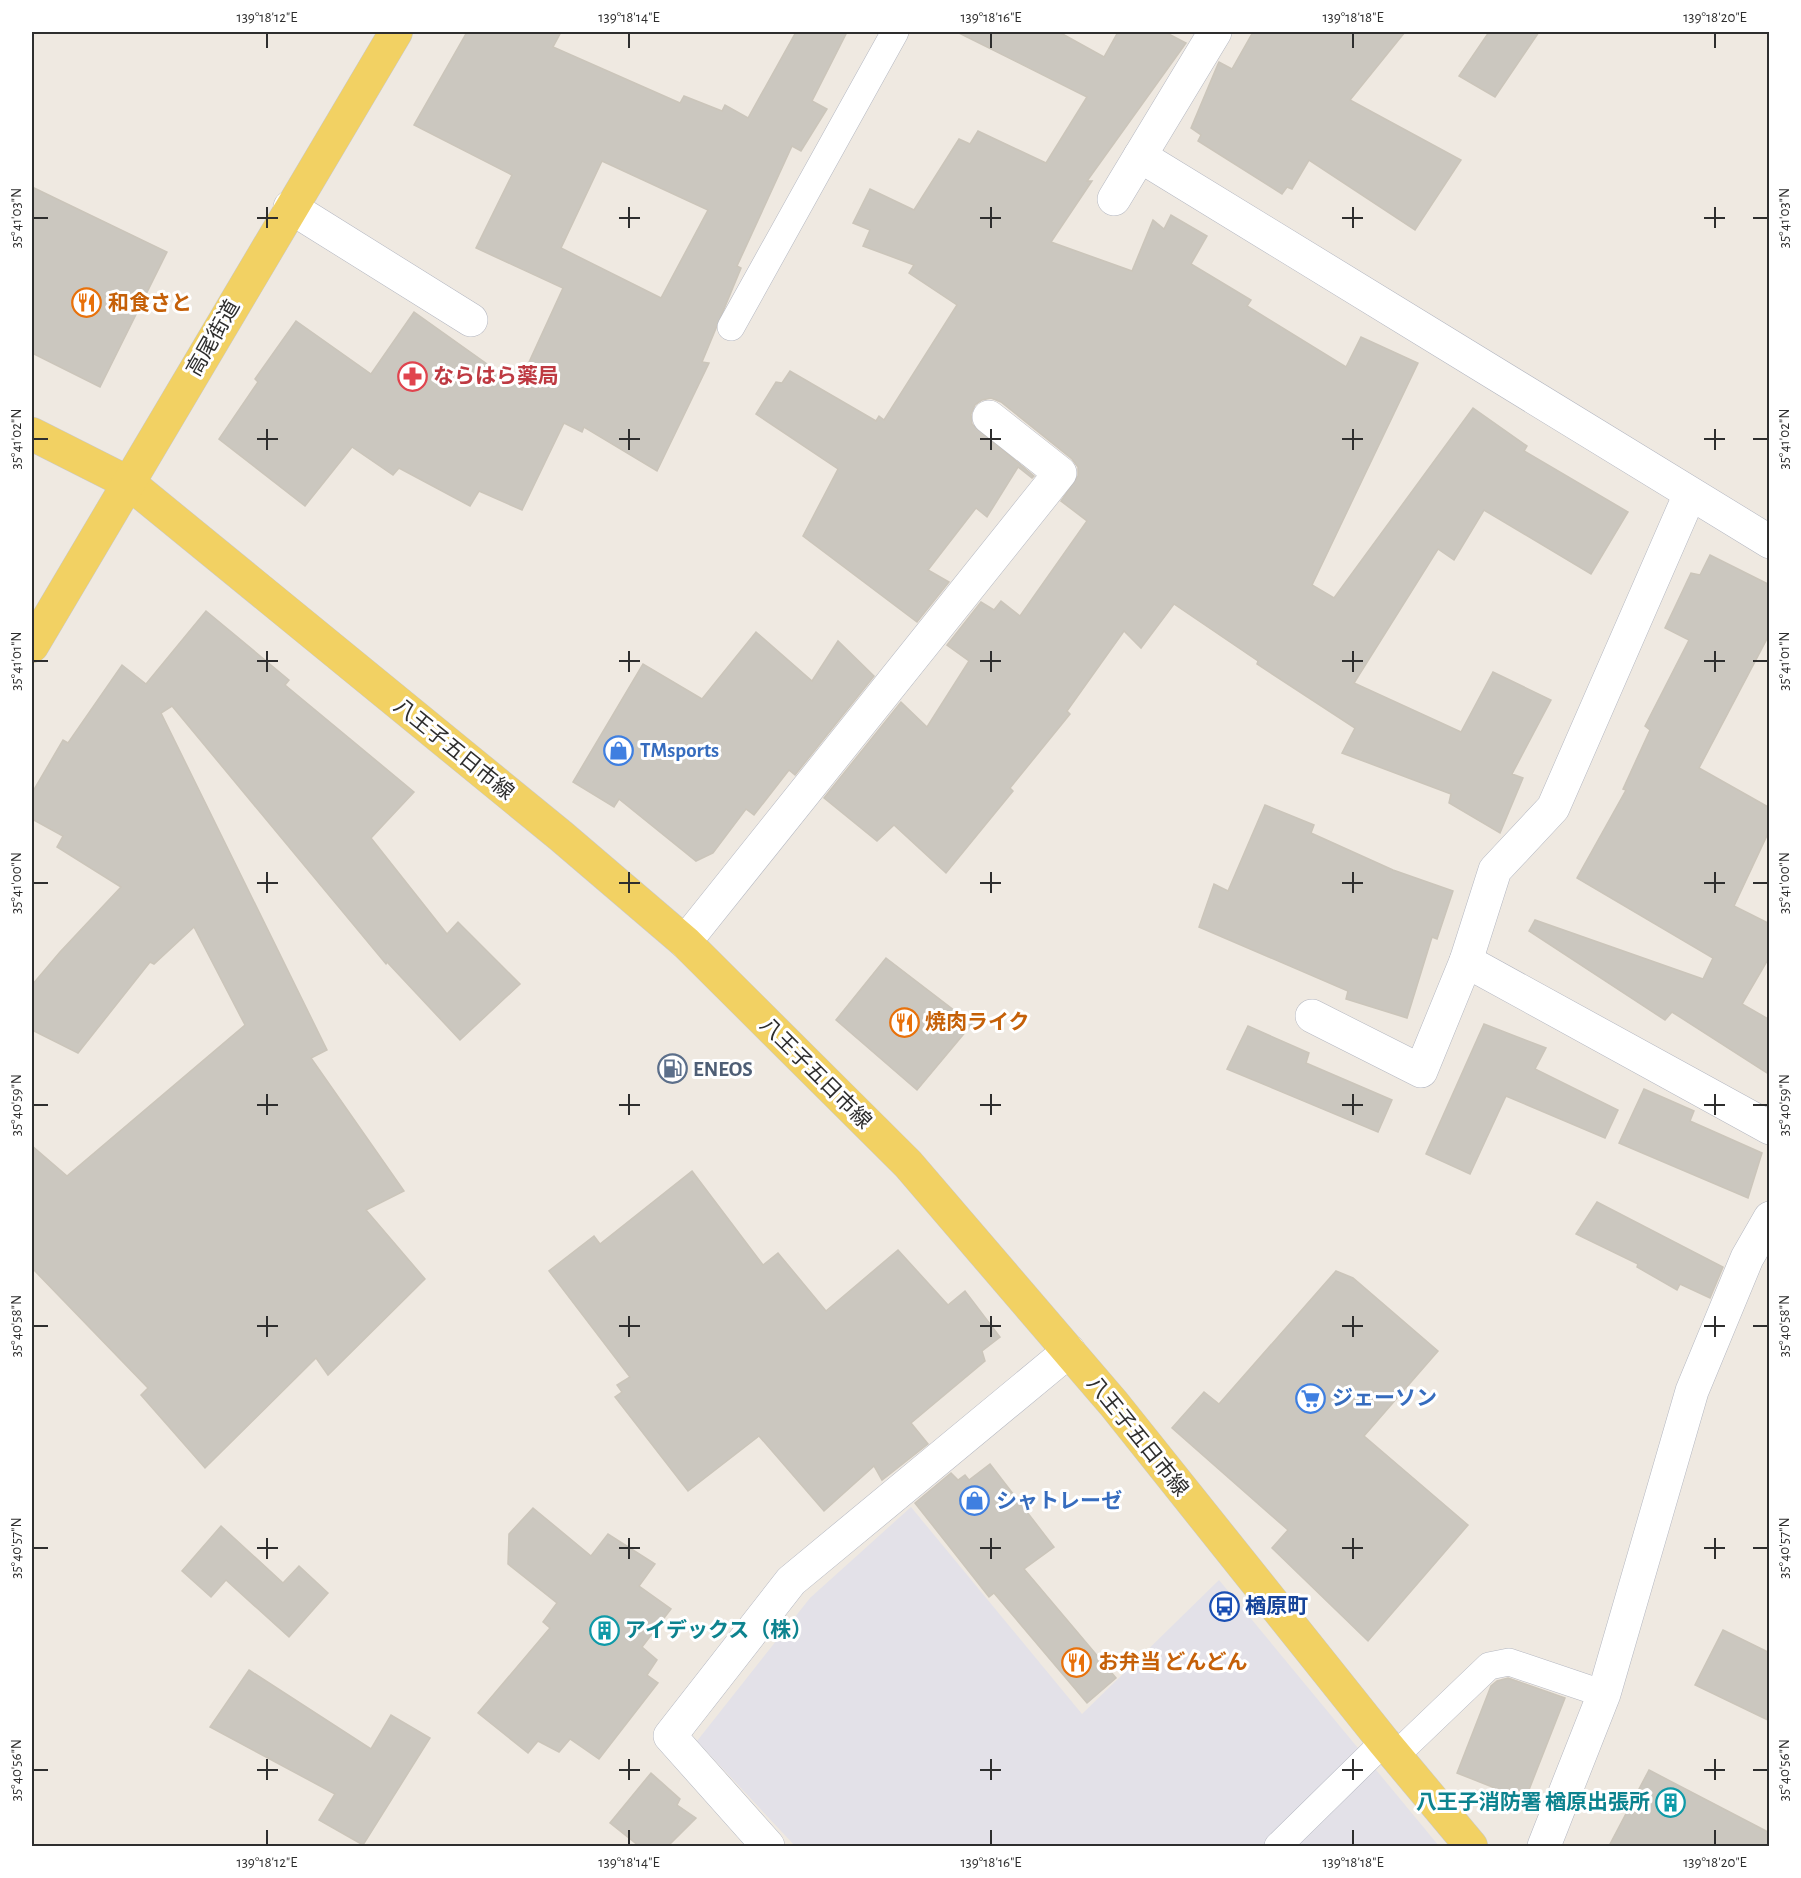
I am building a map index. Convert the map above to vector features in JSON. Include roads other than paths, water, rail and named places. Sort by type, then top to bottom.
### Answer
[{"type":"main road","name":"高尾街道","points":[[32,646],[290,207],[396,32]]},
{"type":"main road","name":"八王子五日市線","points":[[32,434],[129,483],[561,836],[685,942],[908,1164],[1069,1351],[1471,1846]]},
{"type":"street","points":[[1114,199],[1215,32]]},
{"type":"street","points":[[1140,156],[1770,542]]},
{"type":"street","points":[[290,207],[471,320]]},
{"type":"street","points":[[685,942],[1060,473],[989,417]]},
{"type":"street","points":[[1312,1016],[1420,1071],[1466,961],[1496,870],[1553,808],[1690,494]]},
{"type":"street","points":[[1466,961],[1770,1128]]},
{"type":"street","points":[[1544,1846],[1604,1694],[1692,1391],[1758,1264],[1770,1218]]},
{"type":"street","points":[[768,1846],[670,1736],[791,1581],[1069,1351]]},
{"type":"lane","points":[[731,327],[895,32]]},
{"type":"lane","points":[[1278,1846],[1489,1666],[1509,1662],[1604,1694]]},
{"type":"place","name":"和食さと","points":[[87,303]]},
{"type":"place","name":"ならはら薬局","points":[[412,376]]},
{"type":"place","name":"TMsports","points":[[619,750]]},
{"type":"place","name":"焼肉ライク","points":[[904,1022]]},
{"type":"place","name":"ENEOS","points":[[672,1069]]},
{"type":"place","name":"ジェーソン","points":[[1311,1398]]},
{"type":"place","name":"シャトレーゼ","points":[[975,1501]]},
{"type":"place","name":"楢原町","points":[[1224,1606]]},
{"type":"place","name":"アイデックス（株）","points":[[604,1630]]},
{"type":"place","name":"お弁当 どんどん","points":[[1077,1662]]},
{"type":"place","name":"八王子消防署 楢原出張所","points":[[1671,1802]]}]
